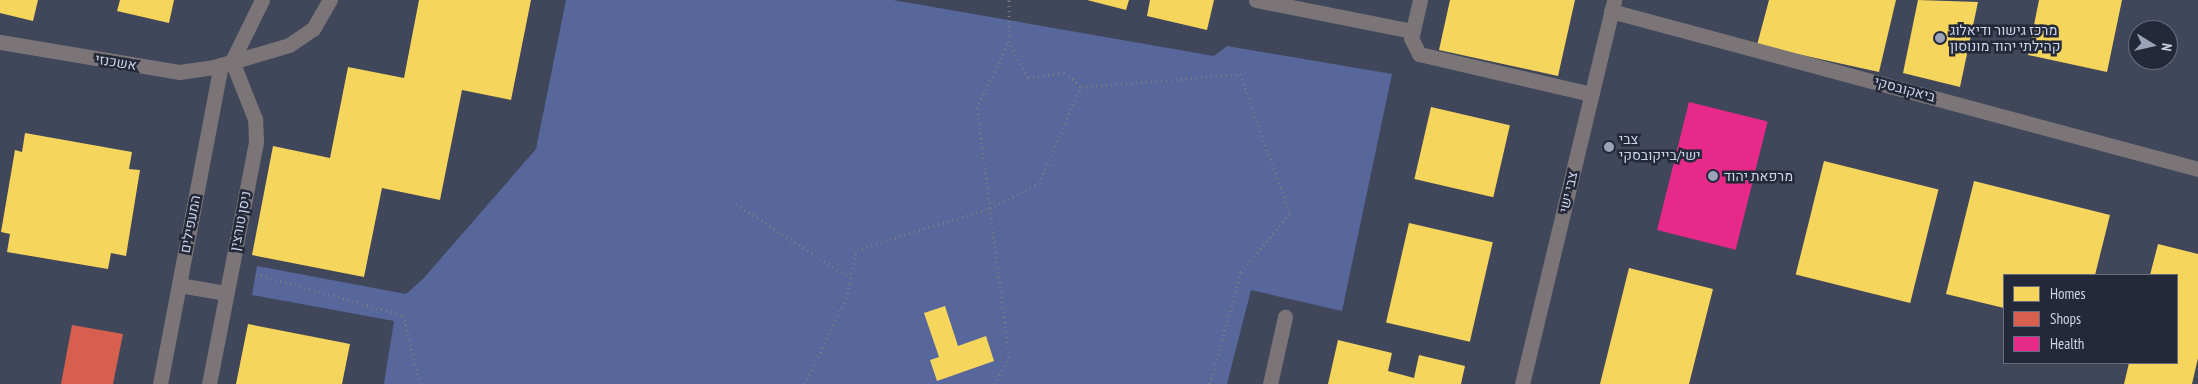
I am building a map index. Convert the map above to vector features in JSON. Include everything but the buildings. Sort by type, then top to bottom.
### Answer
[{"type":"street","name":"המעפילים","points":[[160,384],[179,285],[227,63],[262,0]]},
{"type":"street","name":"אשכנזי","points":[[0,42],[179,72],[227,63],[289,45],[313,29],[330,0]]},
{"type":"street","points":[[1256,0],[1413,31]]},
{"type":"street","points":[[1420,0],[1411,38],[1419,54],[1591,94]]},
{"type":"street","name":"צבי ישי","points":[[1522,384],[1612,5]]},
{"type":"street","name":"ביאקובסקי","points":[[1612,5],[2198,168]]},
{"type":"street","name":"ניסן טורצין","points":[[209,384],[256,142],[255,119],[227,63]]},
{"type":"street","points":[[179,285],[226,293]]},
{"type":"street","points":[[1270,384],[1285,318]]},
{"type":"path","points":[[995,384],[1009,357],[977,108],[1009,42],[1009,0]]},
{"type":"path","points":[[1009,42],[1028,78],[1065,72],[1081,87],[1240,74],[1290,214],[1241,272],[1210,384]]},
{"type":"path","points":[[805,384],[846,298],[849,277],[857,250],[990,208],[1038,183],[1081,87]]},
{"type":"path","points":[[736,204],[849,277]]},
{"type":"path","points":[[232,267],[403,315],[420,384]]},
{"type":"shaded area","points":[[566,0],[893,0],[1214,56],[1227,46],[1392,74],[1342,311],[1251,290],[1227,384],[384,384],[394,321],[252,295],[257,266],[406,294],[423,279],[536,149]]},
{"type":"place","name":"מרכז גישור ודיאלוג קהילתי יהוד מונוסון","points":[[1940,38]]},
{"type":"place","name":"צבי ישי/בייקובסקי","points":[[1609,147]]},
{"type":"place","name":"מרפאת יהוד","points":[[1713,176]]}]
